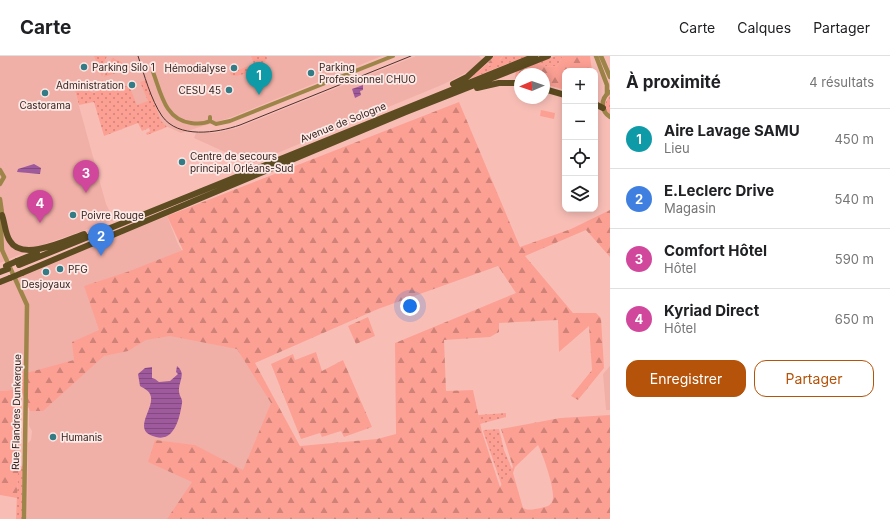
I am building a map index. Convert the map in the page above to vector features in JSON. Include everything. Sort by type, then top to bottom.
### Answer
[{"type":"main road","points":[[294,153],[327,135],[447,87],[468,77],[490,56]]},
{"type":"main road","name":"Avenue de Sologne","points":[[160,208],[535,56]]},
{"type":"main road","points":[[0,272],[19,267],[199,198],[426,104],[548,56]]},
{"type":"main road","points":[[426,104],[480,86],[500,83],[514,83]]},
{"type":"main road","points":[[550,91],[562,94]]},
{"type":"main road","points":[[598,106],[603,108]]},
{"type":"main road","points":[[19,267],[160,208]]},
{"type":"main road","points":[[1,217],[9,241],[18,249],[33,251],[160,208]]},
{"type":"main road","points":[[19,267],[56,244]]},
{"type":"main road","points":[[0,277],[7,269]]},
{"type":"main road","points":[[0,282],[7,269]]},
{"type":"street","points":[[152,72],[170,114],[177,120],[199,124],[210,119],[216,124],[230,121],[393,56]]},
{"type":"street","points":[[596,56],[609,92],[603,100],[603,108],[610,118]]},
{"type":"street","points":[[601,56],[610,77]]},
{"type":"street","points":[[0,170],[4,177],[0,184]]},
{"type":"street","points":[[0,198],[7,269]]},
{"type":"street","name":"Rue Flandres Dunkerque","points":[[7,269],[27,305],[24,519]]},
{"type":"shaded area","points":[[0,56],[382,56],[232,117],[181,133],[73,84],[106,204],[114,220],[42,245],[0,263]]},
{"type":"shaded area","points":[[416,56],[479,56],[484,61],[477,67],[444,84],[251,164],[194,138],[196,133],[215,133],[237,128]]},
{"type":"shaded area","points":[[363,85],[363,90],[360,91],[361,95],[355,98],[352,89]]},
{"type":"shaded area","points":[[34,164],[41,168],[40,174],[17,172],[18,169]]},
{"type":"shaded area","points":[[167,216],[178,244],[245,355],[308,470],[189,519],[27,519],[28,443],[31,440],[32,431],[29,426],[30,373],[22,389],[0,391],[0,284]]},
{"type":"shaded area","points":[[177,366],[182,375],[179,393],[182,402],[178,421],[168,436],[162,438],[156,437],[148,434],[145,430],[144,424],[151,399],[147,390],[140,386],[138,374],[145,368],[152,367],[152,378],[159,382],[170,381],[178,374],[176,372]]},
{"type":"shaded area","points":[[610,366],[610,410],[606,410],[603,374]]},
{"type":"green space","points":[[94,56],[107,56],[104,63],[106,68],[102,77]]},
{"type":"green space","points":[[251,56],[266,56],[267,58],[261,65],[245,74],[234,76],[231,75],[230,73],[254,64]]},
{"type":"green space","points":[[494,56],[503,56],[492,68],[488,63]]},
{"type":"green space","points":[[503,56],[527,56],[469,79],[488,63],[489,66],[501,59]]},
{"type":"green space","points":[[555,56],[563,56],[557,66],[549,67],[537,63]]},
{"type":"green space","points":[[563,56],[590,56],[592,68],[562,68],[562,89],[550,86],[550,68],[522,68],[537,63],[549,67],[557,66]]},
{"type":"green space","points":[[112,58],[122,62],[119,72],[104,77]]},
{"type":"green space","points":[[103,80],[107,90],[121,84],[130,88],[137,105],[148,101],[140,82],[146,80],[161,121],[167,127],[147,135],[146,133],[150,131],[149,128],[142,131],[138,123],[104,136],[94,102],[79,105],[73,84],[94,93],[101,88],[100,81]]},
{"type":"green space","points":[[610,94],[610,114],[606,110],[605,104]]},
{"type":"green space","points":[[459,102],[520,247],[571,229],[610,210],[610,257],[586,230],[525,256],[573,313],[596,313],[601,318],[604,368],[578,400],[571,396],[592,370],[589,326],[559,352],[558,320],[499,323],[499,332],[490,337],[444,340],[446,391],[473,390],[482,432],[500,487],[513,467],[501,429],[560,418],[610,415],[610,519],[167,519],[192,482],[148,462],[155,440],[195,445],[243,470],[271,403],[237,349],[170,336],[146,340],[128,351],[104,356],[43,411],[30,411],[22,393],[17,498],[0,495],[0,391],[22,389],[22,372],[30,372],[74,360],[72,342],[99,330],[84,286],[127,272],[183,250],[167,216]],"holes":[[[498,266],[516,293],[395,343],[396,434],[377,439],[300,446],[255,363],[378,309]],[[538,445],[549,474],[553,497],[552,502],[547,506],[527,509],[523,508],[513,473],[515,467]]]},
{"type":"green space","points":[[541,110],[555,113],[554,119],[540,116]]},
{"type":"green space","points":[[368,317],[375,336],[356,344],[348,326]]},
{"type":"green space","points":[[316,352],[322,371],[343,360],[372,427],[344,437],[341,431],[322,437],[320,433],[301,439],[271,364],[293,354],[295,360]]},
{"type":"green space","points":[[506,413],[506,417],[480,424],[478,415]]},
{"type":"green space","points":[[499,429],[504,450],[512,469],[502,486],[483,431]]},
{"type":"green space","points":[[23,465],[22,519],[16,519],[18,470]]},
{"type":"tram line","points":[[138,56],[151,95],[162,116],[169,123],[178,128],[198,132],[209,132],[240,125],[411,56]]},
{"type":"place","name":"Parking Silo 1","points":[[84,67]]},
{"type":"place","name":"Hémodialyse","points":[[234,68]]},
{"type":"place","name":"Parking Professionnel CHUO","points":[[311,73]]},
{"type":"place","name":"Administration","points":[[132,85]]},
{"type":"place","name":"CESU 45","points":[[229,90]]},
{"type":"place","name":"Castorama","points":[[45,93]]},
{"type":"place","name":"Aire Lavage SAMU","points":[[259,95]]},
{"type":"place","name":"Centre de secours principal Orléans-Sud","points":[[182,162]]},
{"type":"place","name":"Comfort Hôtel","points":[[86,193]]},
{"type":"place","name":"Poivre Rouge","points":[[73,215]]},
{"type":"place","name":"Kyriad Direct","points":[[40,223]]},
{"type":"place","name":"E.Leclerc Drive","points":[[101,256]]},
{"type":"place","name":"PFG","points":[[60,269]]},
{"type":"place","name":"Desjoyaux","points":[[46,272]]},
{"type":"place","name":"Humanis","points":[[53,437]]}]
